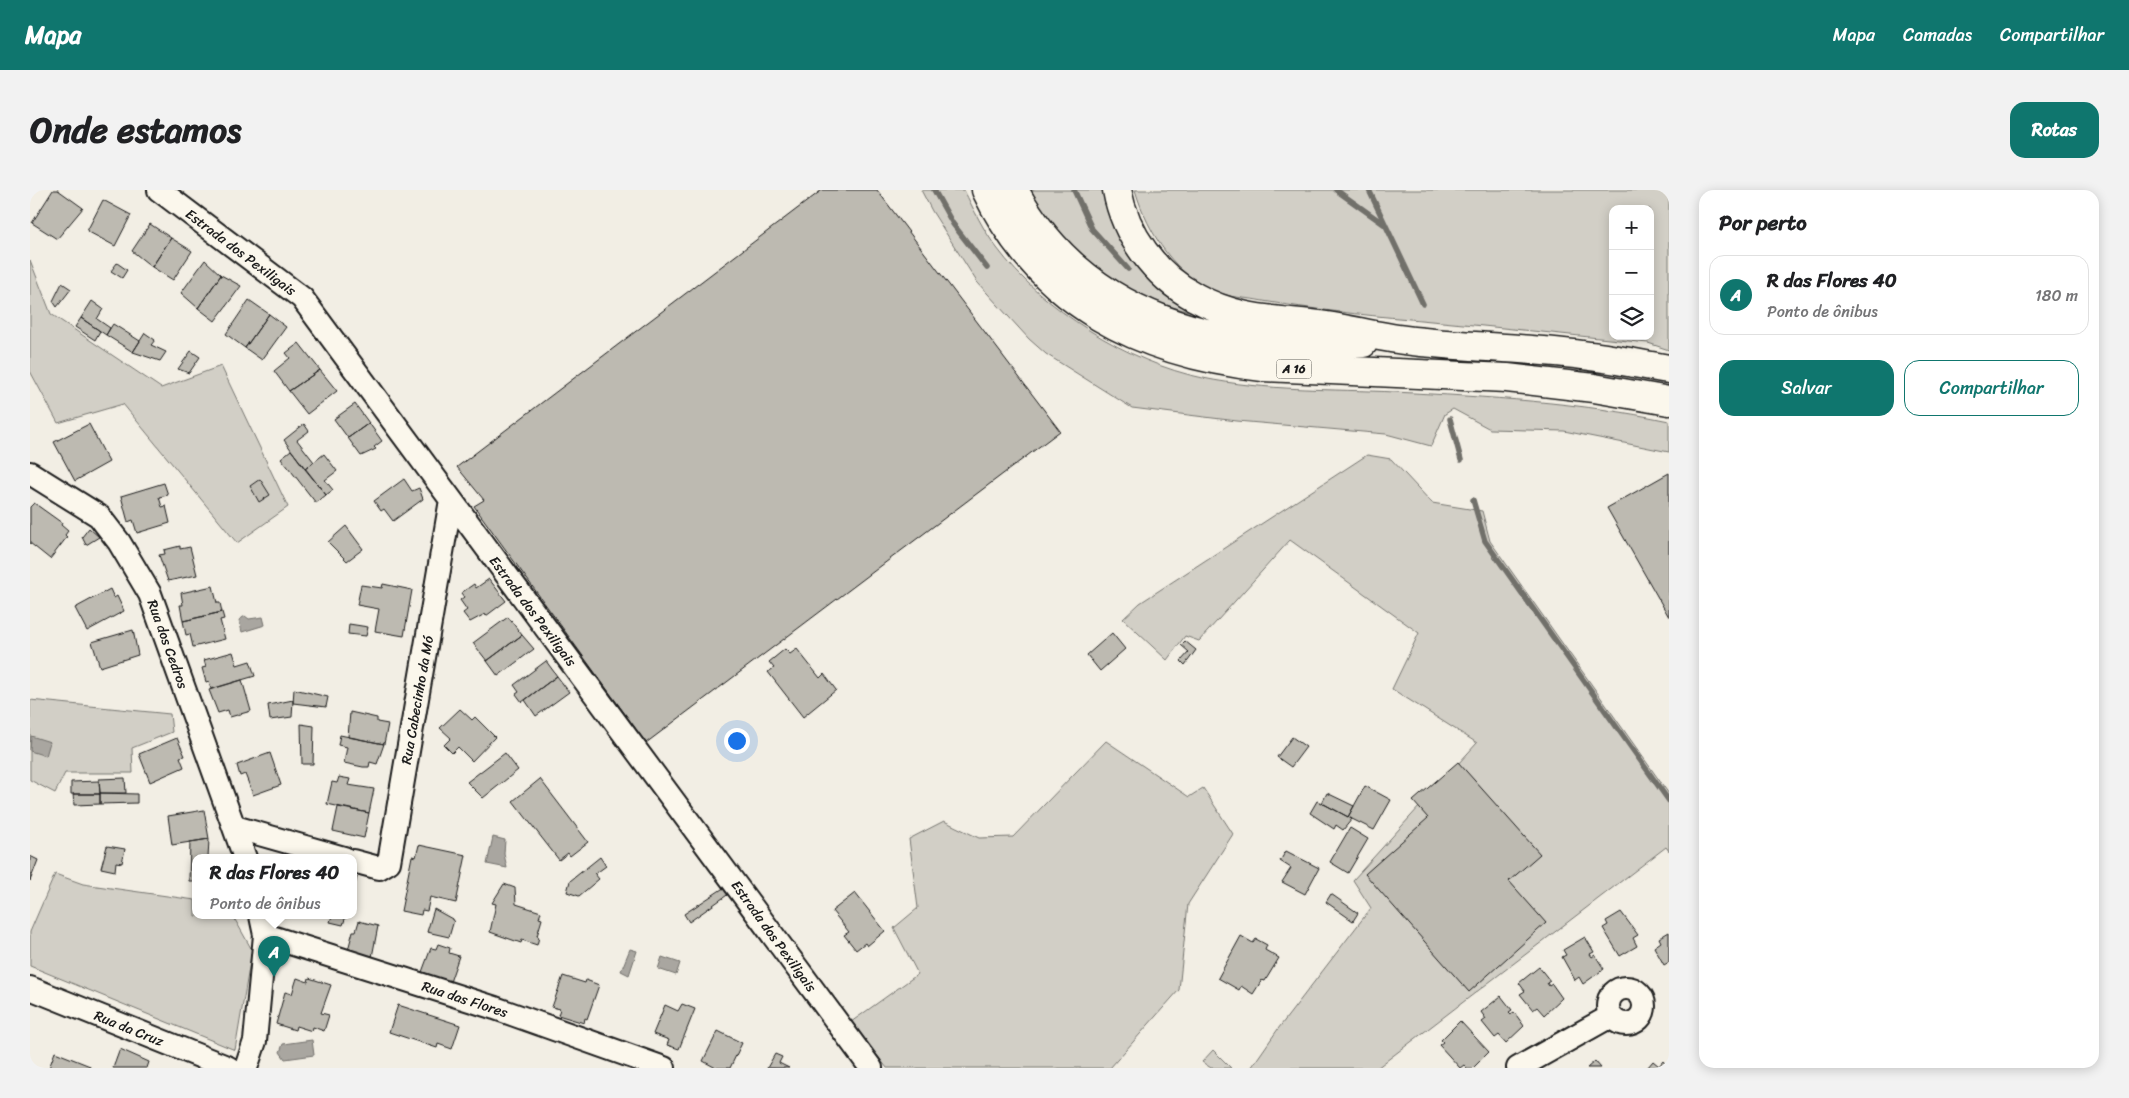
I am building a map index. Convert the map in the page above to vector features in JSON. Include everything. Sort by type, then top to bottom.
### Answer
[{"type":"highway","name":"A 16","points":[[986,190],[1002,221],[1046,275],[1077,302],[1110,324],[1163,346],[1223,362],[1263,367],[1508,378],[1594,388],[1669,401]]},
{"type":"highway","name":"A 16","points":[[1014,190],[1041,234],[1068,262],[1094,284],[1127,304],[1165,322],[1239,340],[1281,344],[1322,346],[1405,340]]},
{"type":"highway","name":"A 16","points":[[1117,190],[1125,218],[1142,249],[1166,276],[1194,297],[1228,312],[1256,319],[1326,326],[1405,340],[1590,356],[1669,369]]},
{"type":"street","name":"Estrada dos Pexiligais","points":[[159,190],[302,298],[871,1068]]},
{"type":"street","name":"Rua dos Cedros","points":[[30,473],[99,516],[119,542],[150,594],[244,854]]},
{"type":"street","name":"Rua Cabecinho da Mó","points":[[357,862],[379,868],[389,862],[451,500]]},
{"type":"street","points":[[235,827],[330,854]]},
{"type":"street","points":[[246,1068],[255,1041],[263,926]]},
{"type":"street","name":"Rua das Flores","points":[[263,926],[664,1068]]},
{"type":"street","name":"Rua da Cruz","points":[[30,988],[228,1068]]},
{"type":"street","points":[[1518,1068],[1610,1016]]},
{"type":"shaded area","points":[[921,190],[964,190],[979,220],[997,248],[1038,292],[1062,312],[1089,330],[1146,360],[1175,371],[1203,378],[1251,385],[1498,398],[1601,409],[1669,421],[1669,452],[1564,431],[1490,429],[1453,409],[1445,414],[1431,446],[1386,434],[1237,421],[1132,408],[1046,354],[1029,339],[977,282],[932,211]]},
{"type":"shaded area","points":[[1026,190],[1105,190],[1172,296],[1193,312],[1171,307],[1130,290],[1091,266],[1074,252],[1043,220]]},
{"type":"shaded area","points":[[1135,190],[1669,190],[1669,350],[1648,343],[1618,340],[1654,340],[1654,205],[1609,205],[1609,339],[1354,314],[1222,294],[1206,287],[1178,266],[1156,238]]},
{"type":"shaded area","points":[[30,260],[51,314],[161,388],[221,366],[288,507],[237,543],[123,404],[58,423],[30,371]]},
{"type":"shaded area","points":[[1367,455],[1391,459],[1432,503],[1482,511],[1490,541],[1669,794],[1669,851],[1666,847],[1377,1068],[1251,1068],[1278,1029],[1371,908],[1353,880],[1477,743],[1392,689],[1419,633],[1290,540],[1199,641],[1185,636],[1167,660],[1123,619],[1140,603]]},
{"type":"shaded area","points":[[245,616],[249,619],[263,617],[265,625],[242,632],[239,620]]},
{"type":"shaded area","points":[[30,700],[170,714],[172,732],[132,748],[133,773],[65,773],[55,793],[30,780]]},
{"type":"shaded area","points":[[31,736],[50,742],[46,756],[30,751]]},
{"type":"shaded area","points":[[1106,741],[1189,797],[1203,788],[1233,834],[1188,904],[1179,990],[1110,1068],[887,1068],[851,1022],[918,974],[894,928],[918,908],[909,839],[944,821],[979,838],[1013,837]]},
{"type":"shaded area","points":[[493,837],[505,840],[504,854],[507,868],[487,864]]},
{"type":"shaded area","points":[[55,874],[83,884],[192,900],[192,919],[235,919],[252,950],[235,1050],[30,966],[30,932]]},
{"type":"shaded area","points":[[630,949],[637,951],[629,975],[621,971]]},
{"type":"shaded area","points":[[662,957],[680,963],[676,975],[658,969]]},
{"type":"shaded area","points":[[312,1040],[314,1055],[285,1059],[280,1052],[283,1044]]},
{"type":"shaded area","points":[[1213,1050],[1231,1068],[1211,1068],[1202,1062]]},
{"type":"building","points":[[53,190],[58,190],[83,208],[57,239],[32,223]]},
{"type":"building","points":[[822,190],[877,190],[1060,431],[646,743],[474,506],[484,500],[457,467]]},
{"type":"building","points":[[103,200],[131,215],[115,246],[87,231]]},
{"type":"building","points":[[150,224],[171,238],[152,267],[132,251]]},
{"type":"building","points":[[171,238],[192,251],[173,280],[152,267]]},
{"type":"building","points":[[205,260],[221,275],[198,308],[181,293]]},
{"type":"building","points":[[117,263],[127,270],[122,278],[111,271]]},
{"type":"building","points":[[221,275],[241,286],[215,321],[198,308]]},
{"type":"building","points":[[62,283],[71,289],[57,307],[53,301]]},
{"type":"building","points":[[249,300],[269,314],[245,348],[226,334]]},
{"type":"building","points":[[92,301],[103,309],[97,319],[110,328],[106,335],[81,318]]},
{"type":"building","points":[[269,314],[286,327],[262,360],[245,348]]},
{"type":"building","points":[[81,318],[100,331],[95,340],[75,327]]},
{"type":"building","points":[[113,324],[140,341],[133,352],[106,335]]},
{"type":"building","points":[[145,333],[155,340],[151,345],[166,352],[160,361],[133,352]]},
{"type":"building","points":[[299,343],[320,370],[289,391],[274,371],[290,358],[286,353]]},
{"type":"building","points":[[191,351],[200,357],[189,373],[178,369]]},
{"type":"building","points":[[320,370],[337,391],[307,414],[289,391]]},
{"type":"building","points":[[355,404],[369,423],[348,438],[334,419]]},
{"type":"building","points":[[369,423],[382,441],[374,447],[376,449],[361,456],[348,438]]},
{"type":"building","points":[[89,424],[109,462],[75,481],[54,442]]},
{"type":"building","points":[[304,424],[309,431],[297,440],[314,462],[305,469],[284,440]]},
{"type":"building","points":[[291,450],[326,495],[316,503],[281,458]]},
{"type":"building","points":[[324,454],[337,471],[325,480],[333,490],[326,495],[305,469]]},
{"type":"building","points":[[1669,473],[1669,617],[1607,508]]},
{"type":"building","points":[[260,479],[270,495],[259,502],[250,486]]},
{"type":"building","points":[[404,479],[412,491],[419,488],[423,499],[393,521],[384,509],[381,511],[374,501]]},
{"type":"building","points":[[164,483],[168,495],[159,497],[162,507],[166,506],[170,523],[137,533],[133,520],[128,522],[121,496]]},
{"type":"building","points":[[34,503],[62,523],[61,525],[68,531],[65,535],[67,537],[50,559],[30,543],[30,507]]},
{"type":"building","points":[[346,526],[363,549],[347,561],[328,542]]},
{"type":"building","points":[[89,528],[99,537],[86,545],[82,537]]},
{"type":"building","points":[[180,546],[180,549],[190,547],[197,575],[168,581],[159,555],[165,554],[164,550]]},
{"type":"building","points":[[489,579],[506,601],[486,616],[485,614],[470,622],[463,613],[467,610],[460,600],[464,597],[461,593],[474,584],[476,588]]},
{"type":"building","points":[[383,584],[412,590],[404,636],[375,631],[379,609],[357,605],[361,585],[382,588]]},
{"type":"building","points":[[213,586],[217,603],[220,603],[222,612],[183,621],[180,605],[183,605],[181,593]]},
{"type":"building","points":[[110,589],[114,598],[117,596],[124,611],[87,631],[75,608]]},
{"type":"building","points":[[222,612],[224,619],[220,620],[225,639],[193,647],[190,634],[186,635],[183,621]]},
{"type":"building","points":[[508,617],[522,635],[487,661],[473,643]]},
{"type":"building","points":[[349,624],[368,627],[366,636],[348,634]]},
{"type":"building","points":[[133,630],[138,655],[100,667],[92,642]]},
{"type":"building","points":[[1112,633],[1125,649],[1100,671],[1087,655]]},
{"type":"building","points":[[522,635],[534,649],[498,676],[487,661]]},
{"type":"building","points":[[1185,641],[1196,650],[1185,665],[1181,661],[1189,652],[1181,645]]},
{"type":"building","points":[[785,649],[790,654],[797,649],[820,678],[824,674],[836,690],[803,717],[768,672],[774,668],[769,662]]},
{"type":"building","points":[[233,652],[237,665],[250,661],[255,676],[211,689],[209,681],[206,682],[202,668],[206,667],[204,660]]},
{"type":"building","points":[[546,661],[557,676],[522,702],[516,694],[519,692],[514,685]]},
{"type":"building","points":[[557,676],[569,692],[536,716],[525,700]]},
{"type":"building","points":[[242,680],[251,711],[230,717],[228,710],[218,713],[209,690]]},
{"type":"building","points":[[294,689],[328,697],[326,707],[293,703]]},
{"type":"building","points":[[293,700],[292,717],[270,720],[268,705]]},
{"type":"building","points":[[460,709],[472,720],[475,717],[495,737],[472,761],[458,747],[452,753],[444,745],[451,738],[440,728]]},
{"type":"building","points":[[350,712],[377,718],[377,722],[388,724],[384,744],[348,737]]},
{"type":"building","points":[[301,724],[314,726],[313,764],[302,764]]},
{"type":"building","points":[[340,735],[384,744],[377,764],[370,762],[369,767],[363,767],[344,763],[347,747],[338,745]]},
{"type":"building","points":[[1292,737],[1306,747],[1291,767],[1277,757]]},
{"type":"building","points":[[177,738],[185,756],[180,757],[184,767],[150,782],[139,754]]},
{"type":"building","points":[[270,753],[281,785],[253,795],[245,774],[240,776],[237,765]]},
{"type":"building","points":[[505,753],[518,770],[483,798],[467,782]]},
{"type":"building","points":[[1458,762],[1540,854],[1509,881],[1546,923],[1469,992],[1365,874],[1428,818],[1413,801]]},
{"type":"building","points":[[339,777],[350,779],[348,785],[374,789],[369,813],[327,804],[332,782],[337,783]]},
{"type":"building","points":[[125,778],[126,793],[100,793],[99,779]]},
{"type":"building","points":[[540,779],[588,842],[570,856],[568,853],[559,860],[513,801]]},
{"type":"building","points":[[99,781],[100,794],[71,794],[71,782]]},
{"type":"building","points":[[1365,786],[1391,800],[1374,830],[1348,817]]},
{"type":"building","points":[[100,793],[137,794],[137,803],[100,804]]},
{"type":"building","points":[[1327,793],[1354,806],[1348,817],[1322,803]]},
{"type":"building","points":[[73,794],[100,794],[100,804],[74,805]]},
{"type":"building","points":[[1317,801],[1352,819],[1343,830],[1336,825],[1334,829],[1310,813]]},
{"type":"building","points":[[338,807],[369,813],[364,838],[333,831]]},
{"type":"building","points":[[204,810],[209,839],[172,845],[168,816]]},
{"type":"building","points":[[1350,828],[1368,839],[1348,873],[1330,862]]},
{"type":"building","points":[[209,839],[208,854],[192,854],[192,881],[189,881],[190,842]]},
{"type":"building","points":[[419,845],[466,855],[456,903],[430,897],[427,911],[422,910],[421,915],[401,911],[412,856],[416,857]]},
{"type":"building","points":[[107,846],[125,849],[122,863],[116,862],[115,871],[101,868]]},
{"type":"building","points":[[1286,851],[1319,868],[1305,894],[1282,882],[1291,868],[1280,861]]},
{"type":"building","points":[[30,856],[38,860],[30,881]]},
{"type":"building","points":[[600,857],[606,866],[595,874],[599,879],[579,896],[567,892],[570,881]]},
{"type":"building","points":[[504,884],[515,888],[516,904],[541,912],[539,918],[542,919],[537,936],[539,937],[537,945],[522,940],[521,943],[490,932],[496,904],[492,903]]},
{"type":"building","points":[[725,887],[730,893],[689,922],[684,914]]},
{"type":"building","points":[[855,893],[885,931],[867,946],[865,943],[856,950],[844,935],[849,932],[832,911]]},
{"type":"building","points":[[1331,894],[1358,913],[1353,921],[1326,902]]},
{"type":"building","points":[[434,909],[454,920],[449,937],[427,932]]},
{"type":"building","points":[[1621,912],[1638,935],[1633,938],[1637,946],[1620,956],[1603,928],[1608,925],[1606,921]]},
{"type":"building","points":[[331,919],[345,919],[343,925],[330,922]]},
{"type":"building","points":[[359,921],[378,926],[372,957],[348,950],[353,931],[356,931]]},
{"type":"building","points":[[1669,932],[1669,962],[1664,965],[1654,947],[1661,942],[1659,938]]},
{"type":"building","points":[[1241,936],[1253,943],[1256,939],[1267,945],[1265,950],[1279,958],[1265,981],[1262,980],[1253,994],[1241,986],[1239,990],[1218,978]]},
{"type":"building","points":[[1585,937],[1594,952],[1590,954],[1592,957],[1595,955],[1604,969],[1583,984],[1579,977],[1575,980],[1562,957],[1566,955],[1563,950]]},
{"type":"building","points":[[438,944],[450,948],[449,953],[459,956],[450,982],[422,972],[431,948],[436,949]]},
{"type":"building","points":[[1539,967],[1550,981],[1547,983],[1549,986],[1552,984],[1562,998],[1544,1015],[1537,1007],[1533,1010],[1520,994],[1525,991],[1519,983]]},
{"type":"building","points":[[563,976],[585,983],[586,980],[599,985],[584,1023],[558,1015],[560,1009],[552,1007]]},
{"type":"building","points":[[297,978],[308,982],[309,978],[331,985],[321,1013],[329,1015],[324,1031],[313,1027],[312,1031],[296,1026],[295,1030],[276,1024],[285,992],[292,994]]},
{"type":"building","points":[[1501,996],[1512,1010],[1509,1012],[1511,1014],[1514,1012],[1524,1026],[1506,1043],[1499,1035],[1495,1038],[1482,1022],[1486,1019],[1481,1012]]},
{"type":"building","points":[[682,1004],[695,1009],[679,1049],[667,1045],[669,1040],[653,1034],[665,1005],[678,1011]]},
{"type":"building","points":[[398,1005],[460,1025],[452,1049],[438,1044],[437,1048],[389,1032]]},
{"type":"building","points":[[1460,1021],[1489,1052],[1473,1068],[1467,1068],[1464,1065],[1460,1068],[1439,1045],[1443,1042],[1441,1040]]},
{"type":"building","points":[[718,1031],[742,1043],[730,1068],[716,1068],[703,1061]]},
{"type":"building","points":[[120,1049],[149,1062],[147,1068],[113,1068]]},
{"type":"building","points":[[55,1052],[90,1066],[89,1068],[49,1068]]},
{"type":"building","points":[[775,1054],[782,1057],[779,1063],[789,1068],[767,1068]]},
{"type":"building","points":[[1595,1061],[1601,1068],[1587,1068]]},
{"type":"building","points":[[1653,1061],[1659,1066],[1663,1061],[1669,1068],[1647,1068]]},
{"type":"waterway","points":[[934,190],[953,224],[987,268]]},
{"type":"waterway","points":[[1074,190],[1092,229],[1128,269]]},
{"type":"waterway","points":[[1336,190],[1385,225]]},
{"type":"waterway","points":[[1369,190],[1423,304]]},
{"type":"waterway","points":[[1450,419],[1461,460]]},
{"type":"waterway","points":[[1473,500],[1485,541],[1669,801]]},
{"type":"place","name":"R das Flores 40","points":[[274,977]]}]
